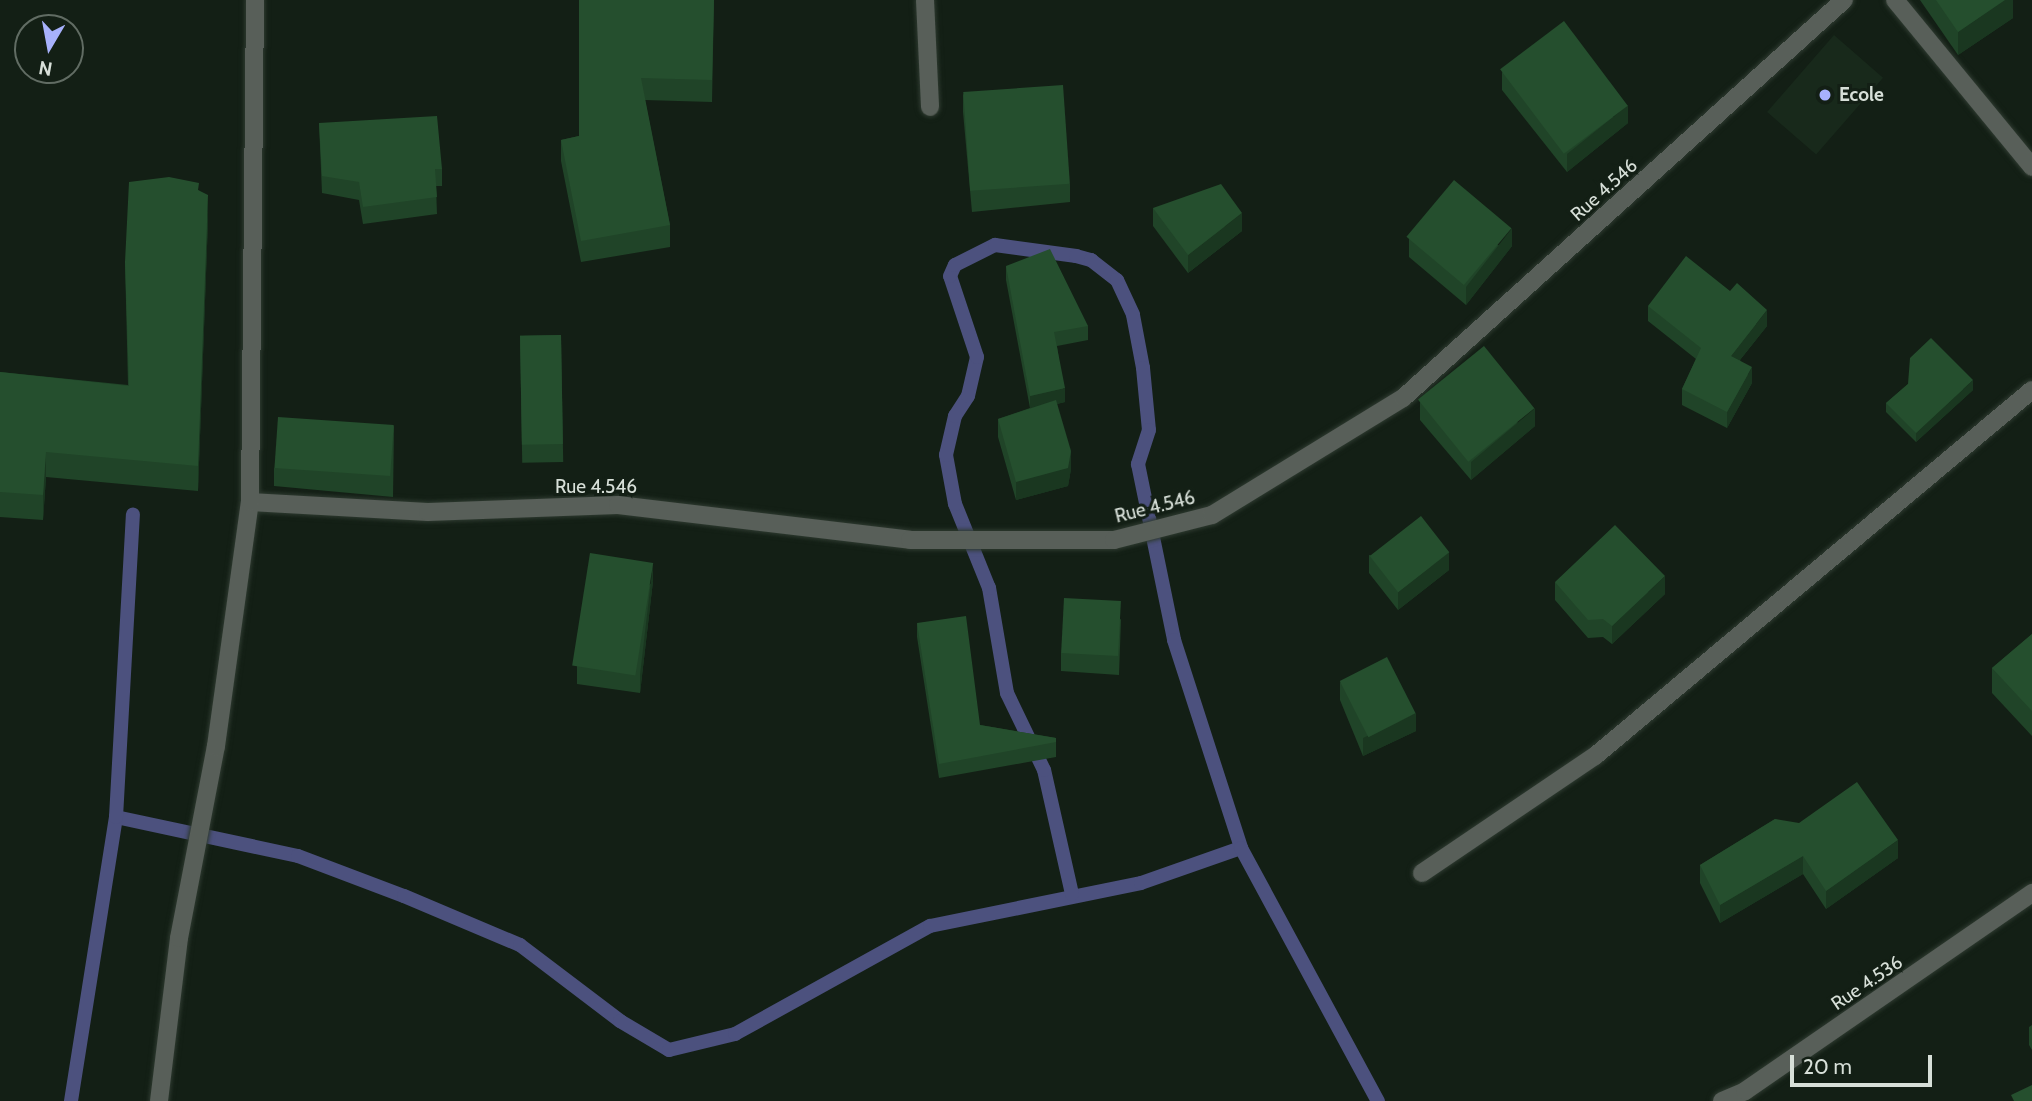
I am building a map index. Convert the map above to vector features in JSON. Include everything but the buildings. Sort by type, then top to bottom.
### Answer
[{"type":"street","points":[[159,1101],[179,938],[216,746],[250,502],[255,0]]},
{"type":"street","points":[[925,0],[930,107]]},
{"type":"street","name":"Rue 4.546","points":[[250,502],[428,512],[618,505],[910,540],[1114,540],[1212,515],[1403,398],[1844,0]]},
{"type":"street","points":[[1895,0],[2032,167]]},
{"type":"street","points":[[1422,873],[1594,755],[2032,390]]},
{"type":"street","name":"Rue 4.536","points":[[1722,1101],[1745,1091],[2032,893]]},
{"type":"shaded area","name":"Ecole","points":[[1834,35],[1883,78],[1816,155],[1767,112]]},
{"type":"waterway","points":[[1072,894],[1044,770],[1007,693],[989,588],[955,504],[946,455],[955,416],[968,396],[977,357],[950,276],[955,265],[995,245],[1091,260],[1117,280],[1133,315],[1143,368],[1149,430],[1138,464],[1174,640],[1241,848],[1378,1101]]},
{"type":"waterway","points":[[71,1101],[116,817],[133,514]]},
{"type":"waterway","points":[[116,817],[298,856],[404,896],[520,945],[620,1021],[669,1050],[735,1034],[930,926],[1141,883],[1241,848]]},
{"type":"place","name":"Ecole","points":[[1825,95]]}]
